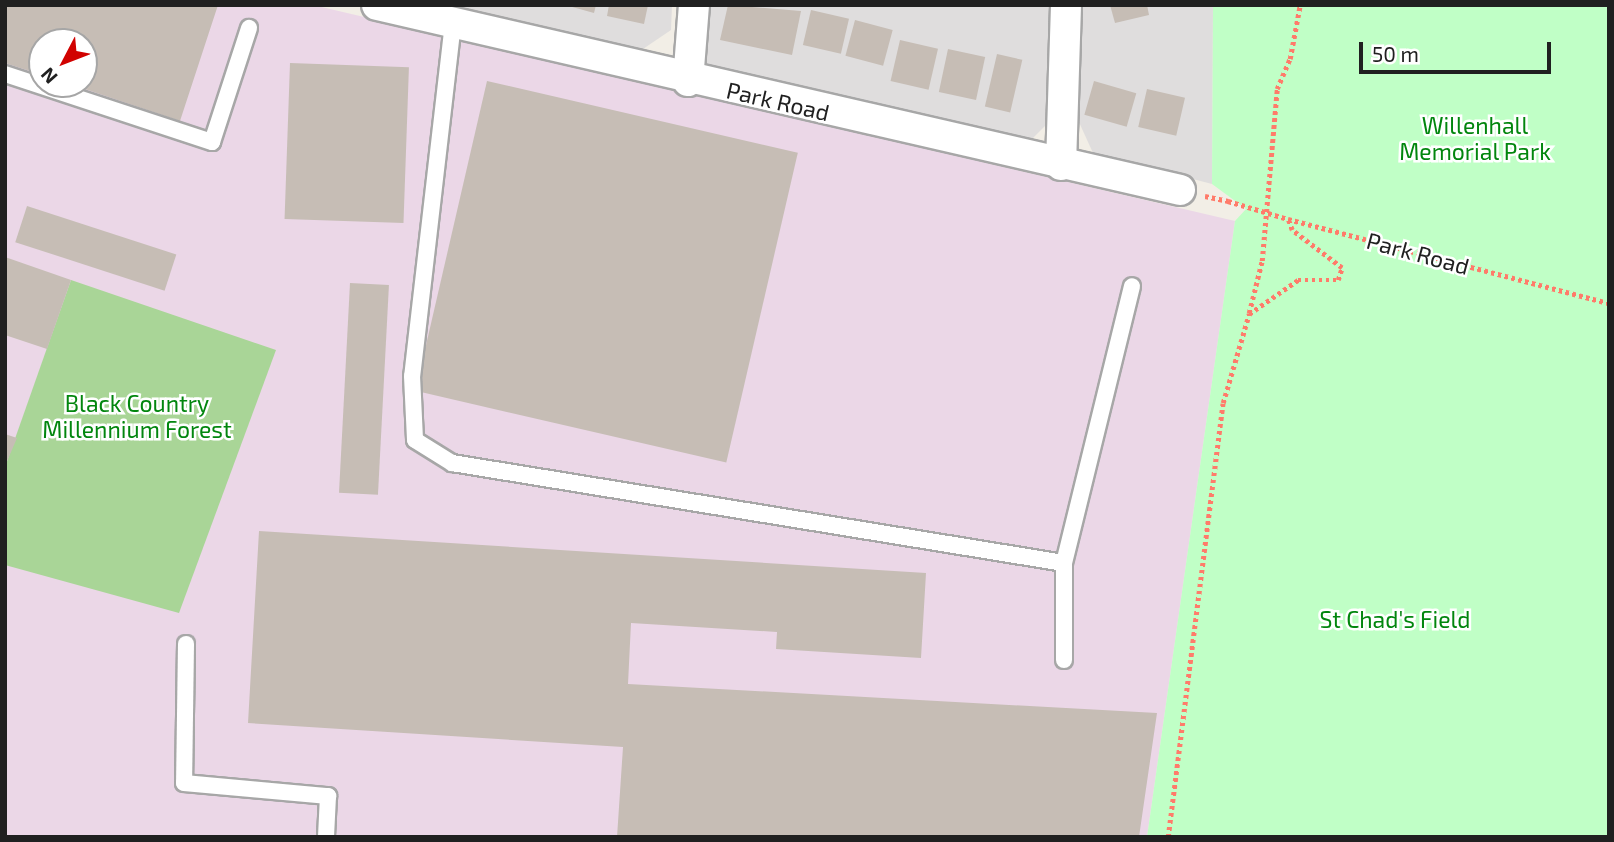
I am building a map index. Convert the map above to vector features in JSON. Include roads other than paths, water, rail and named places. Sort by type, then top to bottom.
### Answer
[{"type":"street","name":"Park Road","points":[[377,5],[688,81],[1180,190]]},
{"type":"street","points":[[688,81],[694,5]]},
{"type":"street","points":[[1061,165],[1066,5]]},
{"type":"lane","points":[[453,23],[411,391],[415,440],[432,456],[1064,563]]},
{"type":"lane","points":[[5,74],[212,142],[249,28]]},
{"type":"lane","points":[[1064,660],[1064,563],[1132,286]]},
{"type":"lane","points":[[186,644],[184,783],[328,796],[326,837]]},
{"type":"park label","name":"Willenhall Memorial Park","points":[[1475,138]]},
{"type":"park label","name":"Black Country Millennium Forest","points":[[137,416]]},
{"type":"park label","name":"St Chad's Field","points":[[1395,619]]}]
